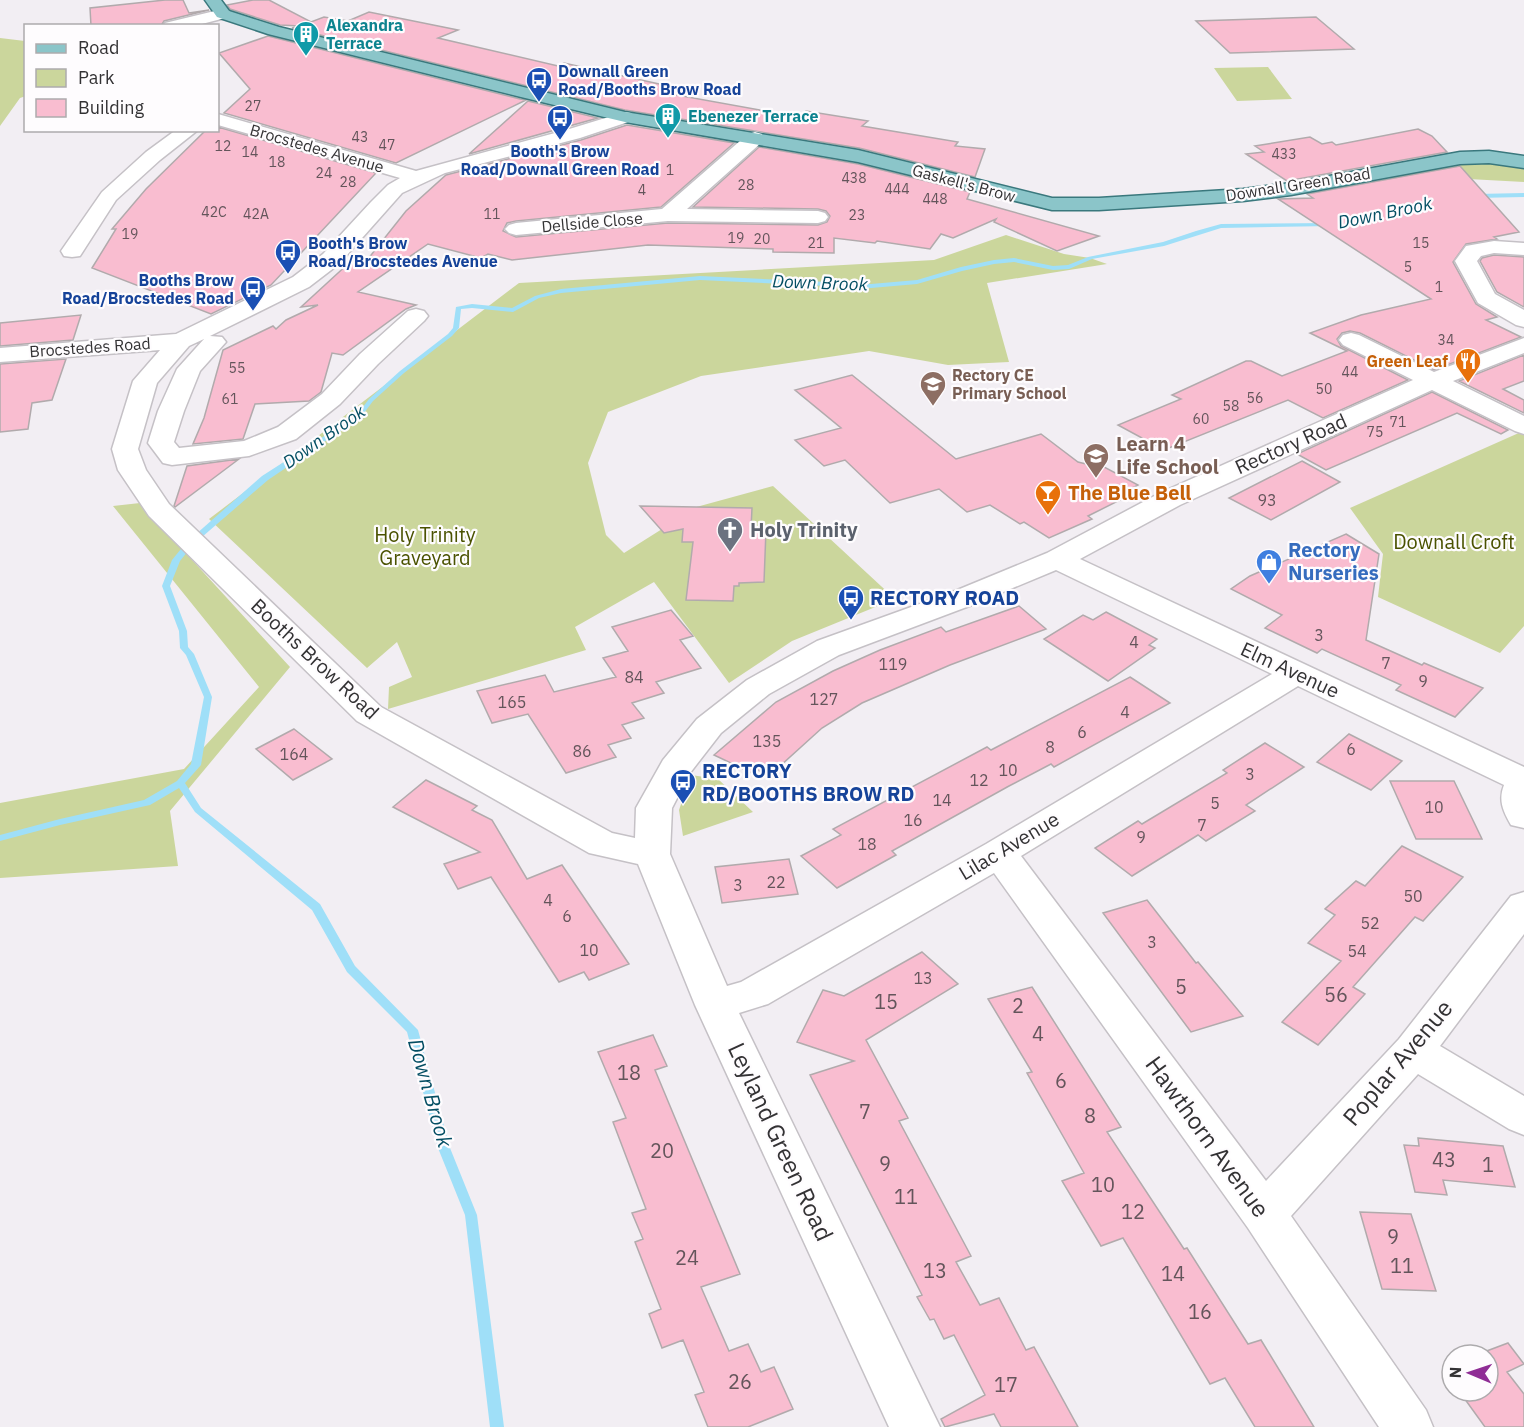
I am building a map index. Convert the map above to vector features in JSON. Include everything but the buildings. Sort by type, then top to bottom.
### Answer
[{"type":"main road","points":[[218,7],[274,31],[625,117],[755,138]]},
{"type":"main road","name":"Gaskell's Brow","points":[[755,138],[858,156],[1010,195],[1052,204],[1071,205]]},
{"type":"main road","name":"Downall Green Road","points":[[1071,205],[1243,195],[1291,189],[1460,158],[1489,157],[1524,162]]},
{"type":"street","points":[[176,24],[218,7]]},
{"type":"street","name":"Booths Brow Road","points":[[625,117],[417,177],[395,189],[331,259],[301,282],[181,340],[145,381],[133,414],[125,449],[132,470],[159,510],[369,714],[602,844],[652,854]]},
{"type":"street","name":"Brocstedes Avenue","points":[[219,119],[417,177]]},
{"type":"street","points":[[72,252],[109,196],[153,156],[186,132]]},
{"type":"street","name":"Dellside Close","points":[[668,215],[755,138]]},
{"type":"street","name":"Dellside Close","points":[[516,229],[668,215],[818,218]]},
{"type":"street","points":[[1524,249],[1494,247],[1474,251],[1466,261],[1486,298],[1524,320]]},
{"type":"street","points":[[214,342],[189,369],[171,411],[161,443],[172,457],[249,448],[287,433],[331,399],[369,359],[416,316]]},
{"type":"street","name":"Brocstedes Road","points":[[0,354],[181,340]]},
{"type":"street","points":[[1351,340],[1524,426]]},
{"type":"street","name":"Rectory Road","points":[[652,854],[654,807],[675,768],[709,726],[758,687],[828,648],[961,599],[1057,559],[1170,499],[1432,381],[1524,345]]},
{"type":"street","points":[[133,414],[171,411]]},
{"type":"street","name":"Elm Avenue","points":[[1057,559],[1523,780],[1517,793],[1519,808],[1524,816]]},
{"type":"street","name":"Lilac Avenue","points":[[715,1005],[754,993],[999,853],[1296,673]]},
{"type":"street","name":"Hawthorn Avenue","points":[[999,853],[1264,1214],[1408,1427]]},
{"type":"street","name":"Leyland Green Road","points":[[652,854],[715,1005],[915,1427]]},
{"type":"street","name":"Poplar Avenue","points":[[1264,1214],[1414,1051],[1524,906]]},
{"type":"street","points":[[1414,1051],[1524,1117]]},
{"type":"green space","points":[[0,38],[24,41],[24,97],[20,98],[0,126]]},
{"type":"green space","points":[[1268,67],[1292,99],[1237,101],[1214,68]]},
{"type":"green space","points":[[1482,162],[1524,169],[1524,182],[1450,178],[1396,180],[1392,177],[1462,163]]},
{"type":"green space","name":"Holy Trinity Graveyard","points":[[1006,235],[1064,254],[1090,258],[1107,264],[987,283],[1009,362],[948,365],[869,351],[701,376],[608,412],[588,463],[606,535],[624,553],[689,509],[773,486],[895,599],[792,641],[729,683],[654,582],[575,627],[586,650],[388,709],[389,687],[412,677],[397,642],[367,668],[209,519],[519,283],[934,260]]},
{"type":"green space","name":"Downall Croft","points":[[1521,432],[1524,433],[1524,626],[1500,653],[1378,597],[1383,554],[1350,508]]},
{"type":"green space","points":[[140,503],[290,667],[170,811],[178,866],[0,878],[0,803],[184,769],[259,687],[113,506]]},
{"type":"green space","points":[[691,775],[718,779],[753,812],[683,836],[679,810]]},
{"type":"waterway","name":"Down Brook","points":[[1476,196],[1524,195]]},
{"type":"waterway","name":"Down Brook","points":[[199,535],[265,478],[359,416],[371,400],[402,372],[450,335],[456,328],[458,308],[472,306],[513,310],[537,297],[561,291],[700,278],[871,286],[917,282],[961,269],[1014,260],[1053,268],[1069,267],[1090,258],[1164,244],[1221,226],[1330,225]]},
{"type":"waterway","name":"Down Brook","points":[[180,783],[196,765],[208,697],[190,654],[184,648],[183,631],[166,586],[176,560],[188,546]]},
{"type":"waterway","points":[[0,838],[147,803],[180,783]]},
{"type":"waterway","name":"Down Brook","points":[[180,783],[198,810],[316,907],[351,969],[412,1030],[444,1148],[471,1215],[497,1427]]},
{"type":"place","name":"Alexandra Terrace","points":[[306,57]]},
{"type":"place","name":"Downall Green Road/Booths Brow Road","points":[[539,103]]},
{"type":"place","name":"Ebenezer Terrace","points":[[668,139]]},
{"type":"place","name":"Booth's Brow Road/Downall Green Road","points":[[560,141]]},
{"type":"place","name":"Booth's Brow Road/Brocstedes Avenue","points":[[288,275]]},
{"type":"place","name":"Booths Brow Road/Brocstedes Road","points":[[253,312]]},
{"type":"place","name":"Green Leaf","points":[[1468,384]]},
{"type":"place","name":"Rectory CE Primary School","points":[[933,407]]},
{"type":"place","name":"Learn 4 Life School","points":[[1096,479]]},
{"type":"place","name":"The Blue Bell","points":[[1048,516]]},
{"type":"place","name":"Holy Trinity","points":[[730,553]]},
{"type":"place","name":"Rectory Nurseries","points":[[1269,585]]},
{"type":"place","name":"RECTORY ROAD","points":[[851,621]]},
{"type":"place","name":"RECTORY RD/BOOTHS BROW RD","points":[[683,805]]}]
